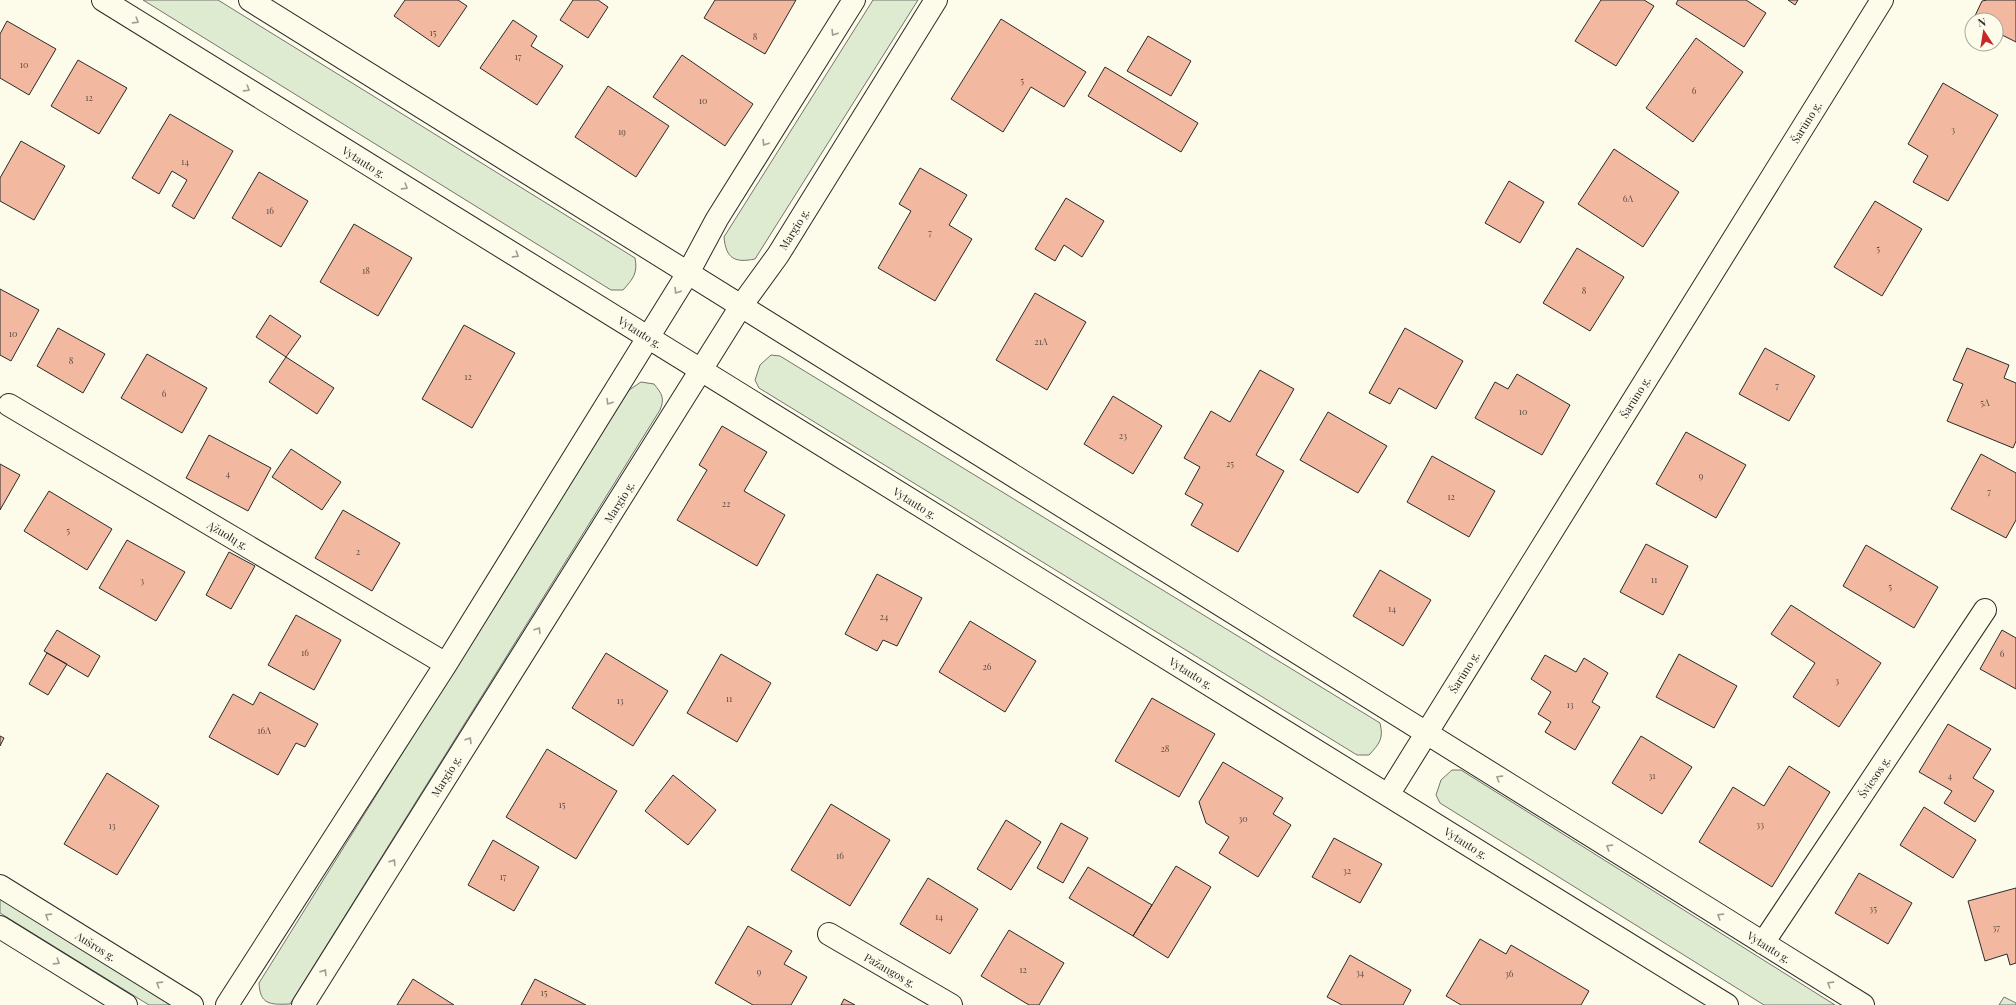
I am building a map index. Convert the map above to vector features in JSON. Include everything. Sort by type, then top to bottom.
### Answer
[{"type":"street","name":"Vytauto g.","points":[[103,0],[1727,1005]]},
{"type":"street","name":"Vytauto g.","points":[[250,0],[1863,1005]]},
{"type":"street","points":[[227,1005],[446,664],[688,273],[717,219],[854,0]]},
{"type":"street","name":"Margio g.","points":[[303,1005],[741,306],[778,255],[936,0]]},
{"type":"street","name":"Šarūno g.","points":[[1388,795],[1882,0]]},
{"type":"street","name":"Ąžuolų g.","points":[[9,405],[446,664]]},
{"type":"street","name":"Šviesos g.","points":[[1763,943],[1985,610]]},
{"type":"street","name":"Aušros g.","points":[[0,886],[192,1005]]},
{"type":"street","points":[[0,927],[126,1005]]},
{"type":"street","name":"Pažangos g.","points":[[829,934],[951,1005]]},
{"type":"green space","points":[[143,0],[218,0],[635,258],[636,268],[634,276],[623,290],[611,290]]},
{"type":"green space","points":[[873,0],[918,0],[755,259],[737,260],[733,258],[729,255],[724,237]]},
{"type":"green space","points":[[771,355],[780,356],[1380,723],[1380,741],[1369,755],[1357,755],[759,388],[755,380],[760,365]]},
{"type":"green space","points":[[641,382],[654,384],[659,391],[662,396],[660,410],[290,1004],[276,1004],[267,1002],[261,995],[259,983],[629,390]]},
{"type":"green space","points":[[1452,770],[1461,770],[1835,1005],[1764,1005],[1440,803],[1436,795],[1441,780]]},
{"type":"green space","points":[[0,897],[174,1005],[149,1005],[0,913]]},
{"type":"green space","points":[[2004,997],[2016,1003],[2016,1005],[1999,1005]]},
{"type":"building","points":[[405,0],[458,0],[467,6],[439,47],[394,16]]},
{"type":"building","points":[[573,0],[598,0],[608,7],[588,38],[560,20]]},
{"type":"building","points":[[715,0],[796,0],[765,54],[704,18]]},
{"type":"building","points":[[1601,0],[1644,0],[1654,6],[1616,66],[1575,41]]},
{"type":"building","points":[[1678,0],[1746,0],[1766,13],[1744,47],[1676,4]]},
{"type":"building","points":[[1788,0],[1798,0],[1795,5]]},
{"type":"building","points":[[2016,0],[2016,42],[2004,36],[2004,12],[1977,12],[1982,1]]},
{"type":"building","points":[[1001,19],[1086,72],[1064,107],[1031,87],[1003,132],[951,99]]},
{"type":"building","points":[[513,20],[537,36],[531,46],[563,66],[537,105],[480,68]]},
{"type":"building","points":[[7,21],[56,49],[29,95],[0,78],[0,34]]},
{"type":"building","points":[[1148,36],[1191,61],[1171,96],[1127,71]]},
{"type":"building","points":[[1696,38],[1743,72],[1693,142],[1646,108]]},
{"type":"building","points":[[682,55],[753,104],[725,146],[653,97]]},
{"type":"building","points":[[78,60],[127,88],[99,134],[51,106]]},
{"type":"building","points":[[1105,67],[1198,123],[1181,152],[1088,96]]},
{"type":"building","points":[[1943,83],[1998,115],[1948,201],[1913,182],[1928,156],[1908,144]]},
{"type":"building","points":[[608,86],[669,126],[636,177],[575,137]]},
{"type":"building","points":[[170,114],[233,151],[194,219],[172,206],[187,180],[172,171],[159,194],[132,178]]},
{"type":"building","points":[[21,141],[65,166],[34,220],[0,201],[0,178]]},
{"type":"building","points":[[1614,149],[1679,192],[1643,247],[1578,204]]},
{"type":"building","points":[[920,168],[967,195],[949,225],[972,239],[935,301],[878,268],[911,211],[899,204]]},
{"type":"building","points":[[259,172],[308,201],[281,247],[232,218]]},
{"type":"building","points":[[1509,181],[1544,202],[1520,243],[1485,223]]},
{"type":"building","points":[[1066,198],[1104,221],[1082,257],[1064,245],[1055,261],[1035,249]]},
{"type":"building","points":[[1875,201],[1922,229],[1882,296],[1834,267]]},
{"type":"building","points":[[354,224],[412,258],[378,316],[320,282]]},
{"type":"building","points":[[1577,248],[1624,277],[1590,331],[1543,303]]},
{"type":"building","points":[[0,289],[39,310],[11,361],[0,355]]},
{"type":"building","points":[[1035,293],[1086,322],[1047,390],[996,360]]},
{"type":"building","points":[[270,315],[301,336],[286,357],[256,337]]},
{"type":"building","points":[[464,325],[515,353],[472,428],[422,399]]},
{"type":"building","points":[[58,328],[105,354],[83,393],[37,366]]},
{"type":"building","points":[[1405,328],[1463,361],[1436,409],[1399,388],[1390,404],[1369,393]]},
{"type":"building","points":[[1765,348],[1815,376],[1789,421],[1739,394]]},
{"type":"building","points":[[1967,348],[2009,365],[2004,378],[2016,383],[2016,441],[2013,448],[1947,421],[1963,384],[1953,380]]},
{"type":"building","points":[[147,354],[207,388],[182,433],[121,398]]},
{"type":"building","points":[[286,357],[334,388],[317,414],[269,382]]},
{"type":"building","points":[[1260,370],[1294,389],[1256,455],[1284,471],[1238,552],[1191,525],[1203,504],[1185,494],[1200,467],[1184,458],[1211,411],[1230,422]]},
{"type":"building","points":[[1517,374],[1570,405],[1542,455],[1475,418],[1495,382],[1508,389]]},
{"type":"building","points":[[1113,396],[1162,426],[1133,474],[1084,444]]},
{"type":"building","points":[[1328,412],[1387,446],[1358,493],[1300,460]]},
{"type":"building","points":[[722,426],[767,452],[744,491],[785,515],[757,566],[677,520],[707,470],[699,465]]},
{"type":"building","points":[[1686,432],[1746,465],[1716,518],[1656,484]]},
{"type":"building","points":[[209,435],[271,468],[248,511],[186,478]]},
{"type":"building","points":[[291,449],[341,482],[322,510],[272,477]]},
{"type":"building","points":[[1981,454],[2016,473],[2016,520],[2006,538],[1951,509]]},
{"type":"building","points":[[1432,456],[1495,491],[1469,537],[1407,502]]},
{"type":"building","points":[[0,464],[20,475],[0,510]]},
{"type":"building","points":[[49,491],[112,529],[87,570],[24,531]]},
{"type":"building","points":[[343,510],[400,543],[372,591],[315,558]]},
{"type":"building","points":[[127,540],[185,572],[156,621],[99,588]]},
{"type":"building","points":[[1646,544],[1688,566],[1663,615],[1620,592]]},
{"type":"building","points":[[1866,545],[1938,587],[1914,628],[1843,586]]},
{"type":"building","points":[[229,552],[255,566],[231,609],[206,595]]},
{"type":"building","points":[[1380,570],[1431,600],[1403,646],[1353,616]]},
{"type":"building","points":[[877,574],[922,598],[897,646],[883,640],[877,651],[845,634]]},
{"type":"building","points":[[1791,605],[1881,663],[1839,727],[1793,697],[1815,663],[1771,634]]},
{"type":"building","points":[[296,615],[341,640],[314,690],[268,665]]},
{"type":"building","points":[[970,621],[1036,661],[1005,712],[939,672]]},
{"type":"building","points":[[57,630],[100,656],[88,677],[44,651]]},
{"type":"building","points":[[2002,630],[2016,638],[2016,689],[1980,669]]},
{"type":"building","points":[[47,653],[67,664],[48,695],[29,684]]},
{"type":"building","points":[[606,653],[668,691],[633,746],[572,708]]},
{"type":"building","points":[[721,654],[771,683],[737,742],[687,713]]},
{"type":"building","points":[[1679,654],[1737,686],[1714,728],[1656,697]]},
{"type":"building","points":[[1545,655],[1576,672],[1584,658],[1608,673],[1592,702],[1600,707],[1575,750],[1545,732],[1551,722],[1538,714],[1551,692],[1531,679]]},
{"type":"building","points":[[260,692],[318,724],[305,747],[296,743],[278,775],[209,737],[233,694],[253,705]]},
{"type":"building","points":[[1152,698],[1215,734],[1179,797],[1115,761]]},
{"type":"building","points":[[1948,724],[1991,749],[1973,778],[1994,791],[1975,822],[1944,803],[1952,791],[1919,772]]},
{"type":"building","points":[[0,736],[4,738],[0,746]]},
{"type":"building","points":[[1641,736],[1692,767],[1662,814],[1612,783]]},
{"type":"building","points":[[547,749],[617,791],[576,859],[506,817]]},
{"type":"building","points":[[1223,762],[1283,798],[1273,814],[1291,825],[1258,877],[1219,853],[1229,837],[1206,823],[1199,802]]},
{"type":"building","points":[[1789,766],[1830,792],[1772,887],[1699,842],[1733,787],[1764,806]]},
{"type":"building","points":[[107,773],[159,806],[117,875],[64,844]]},
{"type":"building","points":[[673,775],[716,810],[688,845],[645,811]]},
{"type":"building","points":[[831,804],[890,840],[850,906],[791,870]]},
{"type":"building","points":[[1924,807],[1976,840],[1953,878],[1900,845]]},
{"type":"building","points":[[1006,820],[1041,842],[1011,890],[977,869]]},
{"type":"building","points":[[1061,823],[1088,838],[1063,883],[1037,868]]},
{"type":"building","points":[[1334,838],[1382,864],[1360,903],[1312,877]]},
{"type":"building","points":[[493,840],[539,867],[514,911],[468,885]]},
{"type":"building","points":[[1176,866],[1211,887],[1168,958],[1133,936]]},
{"type":"building","points":[[1088,867],[1152,905],[1133,936],[1069,898]]},
{"type":"building","points":[[1859,873],[1912,903],[1888,944],[1835,913]]},
{"type":"building","points":[[928,878],[978,909],[950,954],[900,924]]},
{"type":"building","points":[[2016,888],[2016,963],[2010,965],[2007,954],[1985,961],[1968,901]]},
{"type":"building","points":[[748,926],[792,951],[784,964],[807,977],[791,1005],[753,1005],[715,983]]},
{"type":"building","points":[[1009,930],[1064,963],[1039,1005],[1029,1005],[981,976]]},
{"type":"building","points":[[1480,939],[1506,954],[1511,945],[1589,991],[1581,1005],[1461,1005],[1446,996]]},
{"type":"building","points":[[1350,955],[1411,990],[1403,1005],[1342,1005],[1327,997]]},
{"type":"building","points":[[413,979],[454,1005],[397,1005]]},
{"type":"building","points":[[535,979],[586,1005],[521,1005]]},
{"type":"building","points":[[844,999],[855,1005],[841,1005]]}]
